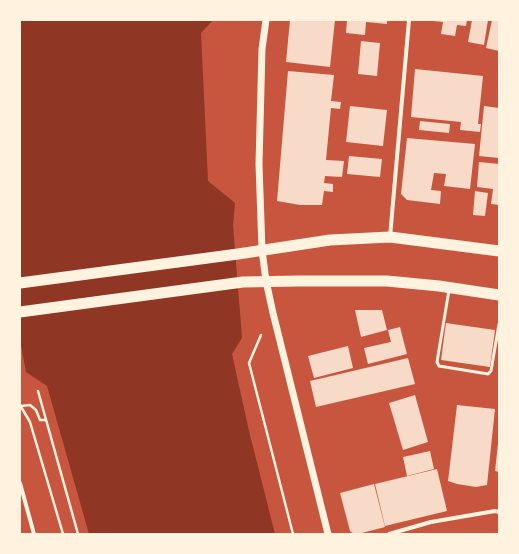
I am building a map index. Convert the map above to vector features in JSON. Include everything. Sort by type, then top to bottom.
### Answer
[{"type":"highway","points":[[20,283],[238,254],[330,240],[390,237],[499,251]]},
{"type":"highway","points":[[20,312],[244,282],[266,281],[387,281],[499,295]]},
{"type":"street","points":[[266,20],[262,48],[259,156],[262,250],[266,281],[273,313],[328,534]]},
{"type":"street","points":[[390,237],[409,20]]},
{"type":"street","points":[[20,483],[34,534]]},
{"type":"street","points":[[389,534],[430,522],[495,511],[499,512]]},
{"type":"lane","points":[[450,288],[437,362],[439,366],[488,374],[491,371],[499,324]]},
{"type":"path","points":[[261,335],[250,363],[293,534]]},
{"type":"path","points":[[38,391],[78,534]]},
{"type":"path","points":[[46,420],[40,420],[36,410],[30,405],[20,406],[30,422],[63,534]]},
{"type":"shaded area","points":[[20,20],[213,20],[201,33],[208,181],[235,203],[233,225],[242,338],[232,354],[249,431],[275,534],[89,534],[47,386],[26,372],[20,340]]},
{"type":"building","points":[[290,20],[335,20],[330,67],[286,62]]},
{"type":"building","points":[[347,20],[387,20],[387,24],[366,22],[365,35],[346,33]]},
{"type":"building","points":[[467,20],[466,26],[457,25],[455,36],[441,34],[443,22],[433,21]]},
{"type":"building","points":[[472,20],[488,20],[484,45],[468,42]]},
{"type":"building","points":[[492,20],[499,20],[499,51],[486,48]]},
{"type":"building","points":[[361,41],[380,43],[377,76],[358,74]]},
{"type":"building","points":[[415,69],[483,76],[478,124],[481,124],[480,132],[460,130],[461,122],[411,117]]},
{"type":"building","points":[[288,71],[334,75],[331,101],[341,102],[340,109],[331,108],[326,160],[344,161],[342,177],[325,176],[324,183],[333,184],[333,192],[324,191],[322,205],[300,205],[277,201]]},
{"type":"building","points":[[350,106],[387,110],[383,146],[346,142]]},
{"type":"building","points":[[484,106],[499,108],[499,158],[479,156]]},
{"type":"building","points":[[420,121],[450,124],[449,133],[419,130]]},
{"type":"building","points":[[407,138],[475,144],[470,189],[444,186],[446,174],[434,173],[431,190],[441,191],[440,204],[407,200],[401,194]]},
{"type":"building","points":[[349,156],[382,159],[380,177],[347,174]]},
{"type":"building","points":[[479,162],[499,164],[499,205],[491,204],[493,189],[477,187]]},
{"type":"building","points":[[475,191],[488,193],[485,216],[473,215]]},
{"type":"building","points":[[355,310],[382,310],[387,330],[361,337]]},
{"type":"building","points":[[446,323],[495,330],[490,367],[441,360]]},
{"type":"building","points":[[400,327],[407,354],[368,364],[364,348],[391,342],[388,330]]},
{"type":"building","points":[[348,346],[353,368],[314,378],[308,356]]},
{"type":"building","points":[[408,358],[415,384],[316,407],[310,381]]},
{"type":"building","points":[[415,395],[428,442],[403,450],[389,403]]},
{"type":"building","points":[[457,405],[495,409],[487,485],[476,487],[448,481]]},
{"type":"building","points":[[499,444],[499,472],[495,471]]},
{"type":"building","points":[[430,451],[434,469],[407,476],[403,457]]},
{"type":"building","points":[[437,469],[447,511],[385,526],[375,484]]},
{"type":"building","points":[[374,484],[385,527],[354,534],[350,531],[340,493]]}]
